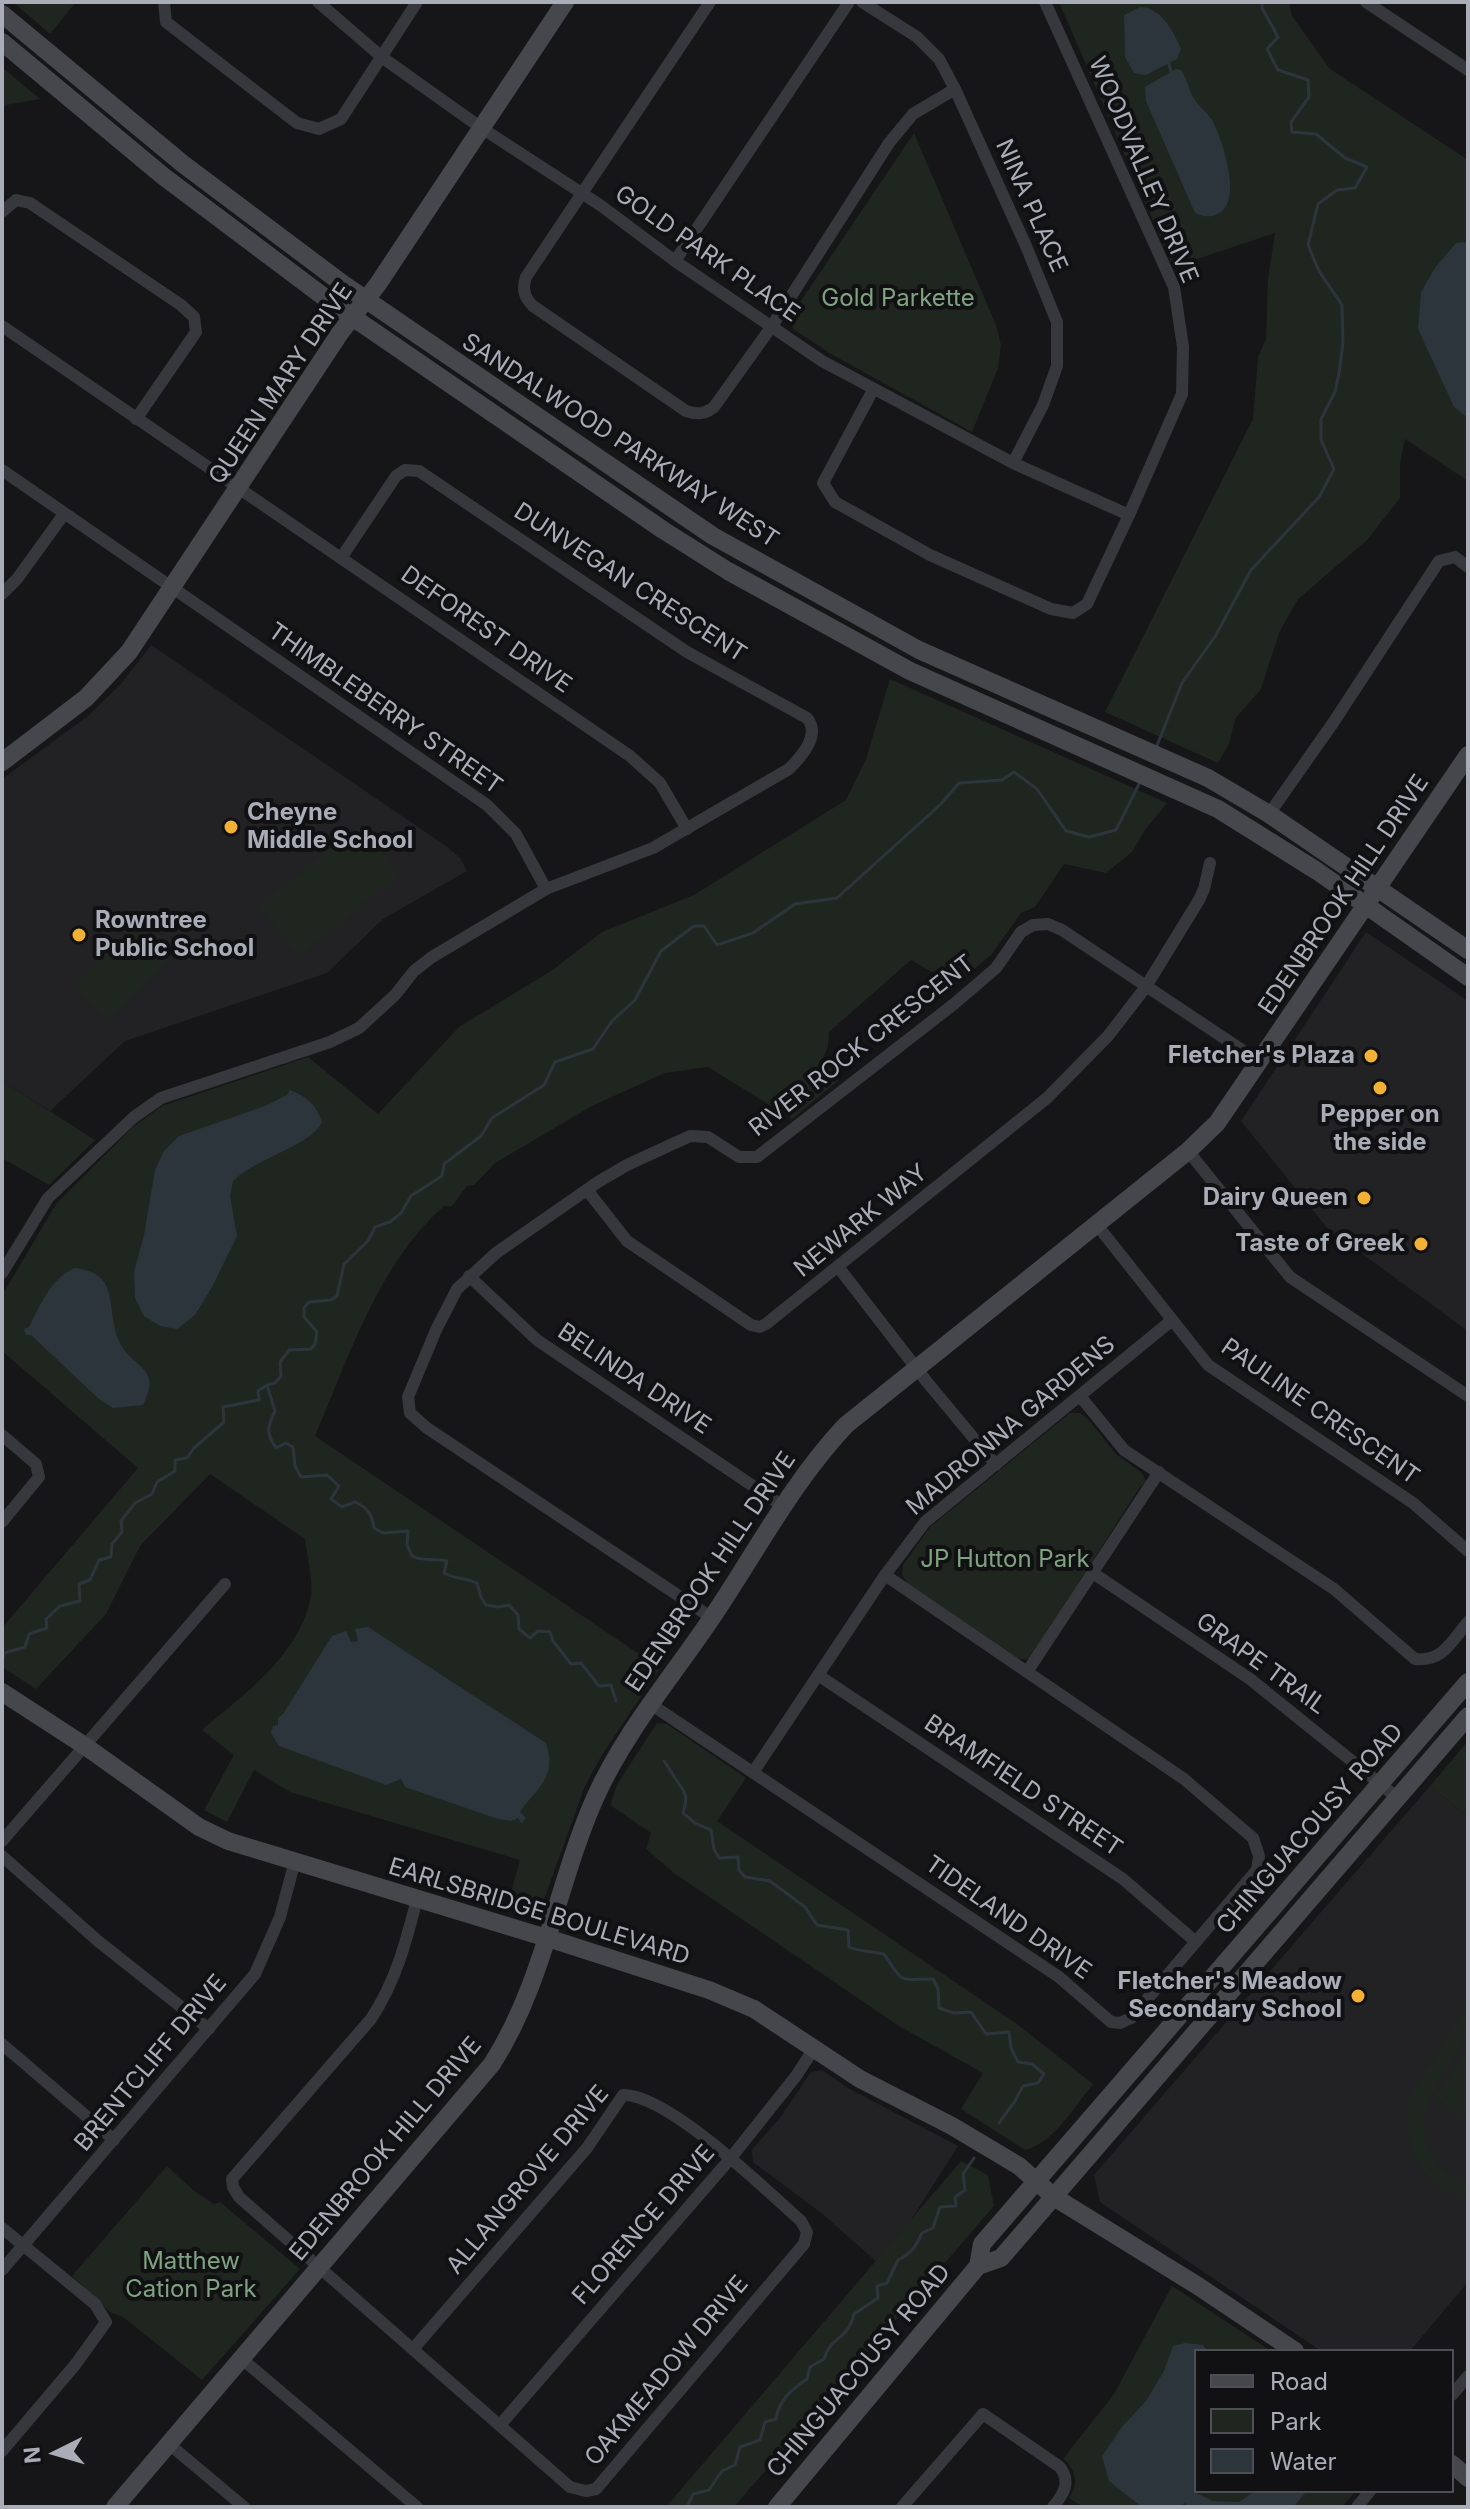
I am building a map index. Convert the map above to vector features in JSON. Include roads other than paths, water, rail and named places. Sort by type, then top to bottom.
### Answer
[{"type":"main road","name":"QUEEN MARY DRIVE","points":[[2,762],[74,709],[129,652],[565,2]]},
{"type":"main road","name":"SANDALWOOD PARKWAY WEST","points":[[2,14],[183,164],[366,300],[713,536],[919,650],[1187,767],[1269,814],[1468,977]]},
{"type":"main road","name":"SANDALWOOD PARKWAY WEST","points":[[2,42],[163,176],[352,317],[663,530],[728,571],[910,671],[1218,809],[1468,950]]},
{"type":"main road","name":"EDENBROOK HILL DRIVE","points":[[115,2507],[492,2064],[518,2018],[595,1799],[617,1755],[712,1618],[818,1454],[846,1425],[1188,1151],[1225,1114],[1468,755]]},
{"type":"main road","name":"CHINGUACOUSY ROAD","points":[[777,2507],[978,2266],[982,2244],[1468,1682]]},
{"type":"main road","name":"EARLSBRIDGE BOULEVARD","points":[[2,1692],[199,1827],[228,1841],[547,1937],[709,1990],[754,2009],[860,2079],[952,2126],[1019,2166],[1054,2197],[1198,2286],[1292,2349]]},
{"type":"main road","name":"CHINGUACOUSY ROAD","points":[[978,2266],[1001,2258],[1468,1716]]},
{"type":"street","points":[[164,2],[166,22],[297,123],[319,129],[341,119],[417,2]]},
{"type":"street","name":"GOLD PARK PLACE","points":[[318,2],[383,58],[822,361],[1013,463],[1129,515]]},
{"type":"street","points":[[710,2],[581,193],[523,286],[526,299],[533,306],[686,411],[707,413],[714,407],[772,326],[889,143],[913,114],[955,89]]},
{"type":"street","points":[[675,261],[849,2]]},
{"type":"street","name":"NINA PLACE","points":[[862,2],[917,37],[939,59],[1026,246],[1057,322],[1057,366],[1043,405],[1013,463]]},
{"type":"street","name":"WOODVALLEY DRIVE","points":[[873,390],[823,483],[835,502],[930,555],[1051,609],[1073,613],[1087,604],[1182,394],[1183,347],[1174,287],[1045,2]]},
{"type":"street","points":[[1366,2],[1468,70]]},
{"type":"street","points":[[2,212],[16,200],[30,203],[181,305],[194,317],[196,332],[136,419]]},
{"type":"street","name":"DEFOREST DRIVE","points":[[2,326],[630,756],[660,783],[687,829]]},
{"type":"street","name":"THIMBLEBERRY STREET","points":[[2,470],[487,805],[516,834],[546,889]]},
{"type":"street","name":"DUNVEGAN CRESCENT","points":[[2,1273],[48,1198],[134,1117],[161,1098],[330,1042],[359,1028],[395,995],[414,971],[432,957],[546,889],[653,848],[789,769],[802,755],[813,732],[807,718],[687,652],[419,471],[405,470],[396,476],[341,558]]},
{"type":"street","points":[[2,594],[17,579],[64,514]]},
{"type":"street","points":[[1269,814],[1439,561],[1455,557],[1468,567]]},
{"type":"street","name":"NEWARK WAY","points":[[587,1190],[627,1241],[751,1325],[760,1327],[766,1324],[1047,1098],[1108,1036],[1145,988],[1199,900],[1210,863]]},
{"type":"street","name":"RIVER ROCK CRESCENT","points":[[712,1618],[427,1428],[410,1413],[408,1397],[436,1330],[457,1289],[469,1276],[496,1253],[587,1190],[627,1165],[690,1136],[708,1137],[739,1157],[757,1157],[954,1004],[996,968],[1021,932],[1033,925],[1048,924],[1062,930],[1260,1062]]},
{"type":"street","points":[[1188,1151],[1290,1277],[1468,1396]]},
{"type":"street","name":"PAULINE CRESCENT","points":[[1097,1225],[1208,1365],[1413,1503],[1468,1551]]},
{"type":"street","points":[[839,1268],[996,1465]]},
{"type":"street","name":"BELINDA DRIVE","points":[[469,1276],[537,1340],[784,1507]]},
{"type":"street","name":"MADRONNA GARDENS","points":[[754,1771],[885,1575],[925,1522],[1171,1321]]},
{"type":"street","points":[[1080,1396],[1124,1450],[1334,1589],[1415,1659],[1430,1660],[1439,1656],[1468,1622]]},
{"type":"street","points":[[2,1435],[36,1464],[39,1477],[2,1522]]},
{"type":"street","points":[[1027,1672],[1159,1472]]},
{"type":"street","name":"GRAPE TRAIL","points":[[1093,1573],[1250,1679],[1399,1799]]},
{"type":"street","name":"TIDELAND DRIVE","points":[[652,1705],[1059,1977],[1111,2022],[1120,2023],[1131,2018],[1257,1870],[1259,1856],[1253,1838],[1184,1779],[885,1575]]},
{"type":"street","points":[[2,1841],[225,1584]]},
{"type":"street","name":"BRAMFIELD STREET","points":[[818,1675],[1123,1879],[1196,1942]]},
{"type":"street","points":[[2,1856],[98,1941],[209,2029]]},
{"type":"street","name":"BRENTCLIFF DRIVE","points":[[2,2270],[255,1974],[280,1917],[295,1861]]},
{"type":"street","name":"OAKMEADOW DRIVE","points":[[417,1899],[401,1961],[387,1995],[371,2019],[232,2179],[233,2187],[239,2197],[570,2487],[586,2491],[596,2489],[804,2244],[807,2232],[801,2221],[730,2159]]},
{"type":"street","points":[[2,2044],[114,2140]]},
{"type":"street","name":"FLORENCE DRIVE","points":[[500,2425],[730,2159],[815,2047]]},
{"type":"street","name":"ALLANGROVE DRIVE","points":[[413,2349],[587,2148],[623,2095],[633,2095],[661,2106],[730,2159]]},
{"type":"street","points":[[2,2228],[95,2304],[106,2322],[75,2365],[2,2451]]},
{"type":"street","points":[[242,2359],[417,2507]]},
{"type":"street","points":[[1454,2393],[1468,2376]]},
{"type":"street","points":[[902,2507],[983,2414],[1060,2467],[1065,2474],[1066,2485],[1062,2497],[1053,2507]]},
{"type":"street","points":[[169,2444],[244,2507]]},
{"type":"water","points":[[1140,7],[1160,16],[1181,49],[1177,59],[1146,75],[1134,73],[1125,57],[1124,15]]},
{"type":"water","points":[[1176,69],[1181,70],[1194,99],[1212,120],[1225,155],[1230,192],[1224,209],[1214,216],[1195,213],[1146,101],[1145,87]]},
{"type":"water","points":[[1468,242],[1468,418],[1454,407],[1418,329],[1421,292],[1435,268],[1456,243]]},
{"type":"water","points":[[290,1090],[310,1102],[322,1122],[306,1138],[233,1181],[230,1196],[237,1236],[212,1287],[195,1315],[177,1329],[160,1326],[144,1316],[135,1298],[134,1272],[155,1170],[164,1151],[179,1136],[265,1106],[287,1095]]},
{"type":"water","points":[[74,1268],[89,1271],[106,1285],[119,1341],[147,1375],[148,1392],[143,1405],[113,1408],[99,1399],[31,1335],[26,1335],[24,1329],[29,1327],[47,1293]]},
{"type":"water","points":[[368,1627],[546,1743],[549,1755],[547,1774],[520,1812],[526,1818],[521,1823],[518,1818],[511,1821],[498,1819],[405,1787],[401,1779],[386,1785],[279,1746],[271,1733],[273,1726],[278,1725],[278,1718],[332,1636],[346,1631],[351,1642],[358,1641],[355,1629]]},
{"type":"water","points":[[1185,2343],[1203,2345],[1206,2349],[1194,2349],[1194,2493],[1213,2501],[1239,2502],[1252,2493],[1305,2493],[1293,2507],[1187,2507],[1185,2503],[1179,2507],[1142,2507],[1109,2481],[1102,2456],[1122,2427],[1146,2401],[1164,2371],[1173,2346]]},
{"type":"waterway","points":[[1156,748],[1182,683],[1216,635],[1251,570],[1319,497],[1334,469],[1321,440],[1321,419],[1335,392],[1339,373],[1343,343],[1342,305],[1319,271],[1308,245],[1318,204],[1337,190],[1355,188],[1367,167],[1345,158],[1316,134],[1292,132],[1291,122],[1309,97],[1308,80],[1278,70],[1267,49],[1278,37],[1262,8],[1262,2]]},
{"type":"waterway","points":[[1169,64],[1171,72]]},
{"type":"waterway","points":[[2,1662],[4,1653],[25,1647],[29,1634],[47,1628],[46,1619],[60,1606],[80,1601],[79,1584],[90,1580],[99,1560],[111,1557],[112,1544],[122,1532],[121,1521],[135,1503],[152,1494],[157,1482],[175,1471],[175,1460],[187,1458],[224,1422],[223,1407],[259,1400],[258,1391],[275,1383],[281,1376],[280,1362],[289,1350],[311,1349],[317,1332],[304,1317],[304,1308],[309,1302],[331,1300],[337,1296],[344,1264],[368,1241],[375,1227],[390,1222],[401,1213],[411,1196],[442,1176],[444,1164],[481,1136],[492,1118],[544,1085],[555,1062],[593,1049],[612,1021],[635,1000],[661,951],[694,926],[704,926],[717,945],[753,933],[795,904],[837,898],[941,804],[959,783],[1002,780],[1014,772],[1037,789],[1066,831],[1089,837],[1116,830],[1141,780]]},
{"type":"waterway","points":[[267,1385],[275,1411],[269,1426],[270,1438],[276,1448],[286,1443],[293,1447],[295,1466],[301,1477],[327,1475],[339,1486],[331,1499],[342,1507],[355,1502],[359,1504],[369,1512],[374,1528],[383,1533],[408,1531],[407,1545],[412,1556],[447,1561],[444,1573],[477,1583],[486,1605],[509,1605],[518,1615],[519,1629],[530,1638],[538,1631],[550,1632],[553,1641],[571,1664],[581,1663],[599,1686],[611,1685],[616,1701]]},
{"type":"waterway","points":[[664,1761],[685,1794],[683,1813],[711,1830],[719,1858],[738,1857],[739,1870],[745,1877],[770,1881],[805,1907],[817,1925],[848,1930],[849,1947],[884,1954],[899,1976],[933,1979],[938,1989],[939,2008],[954,2013],[971,2012],[986,2034],[1009,2032],[1011,2048],[1018,2062],[1032,2064],[1044,2074],[1038,2083],[1023,2086],[999,2123]]},
{"type":"waterway","points":[[687,2507],[693,2494],[709,2490],[722,2471],[735,2465],[740,2447],[760,2440],[765,2422],[776,2419],[783,2401],[807,2379],[810,2367],[824,2359],[827,2351],[847,2329],[854,2314],[878,2298],[877,2286],[887,2283],[898,2260],[913,2249],[922,2233],[933,2228],[940,2207],[956,2206],[955,2197],[965,2190],[963,2174],[974,2158]]},
{"type":"place","name":"Cheyne Middle School","points":[[231,827]]},
{"type":"place","name":"Rowntree Public School","points":[[79,935]]},
{"type":"place","name":"Fletcher's Plaza","points":[[1371,1056]]},
{"type":"place","name":"Pepper on the side","points":[[1380,1088]]},
{"type":"place","name":"Dairy Queen","points":[[1364,1198]]},
{"type":"place","name":"Taste of Greek","points":[[1421,1244]]},
{"type":"place","name":"Fletcher's Meadow Secondary School","points":[[1358,1996]]},
{"type":"park label","name":"Gold Parkette","points":[[898,299]]},
{"type":"park label","name":"JP Hutton Park","points":[[1005,1560]]},
{"type":"park label","name":"Matthew Cation Park","points":[[191,2276]]}]
